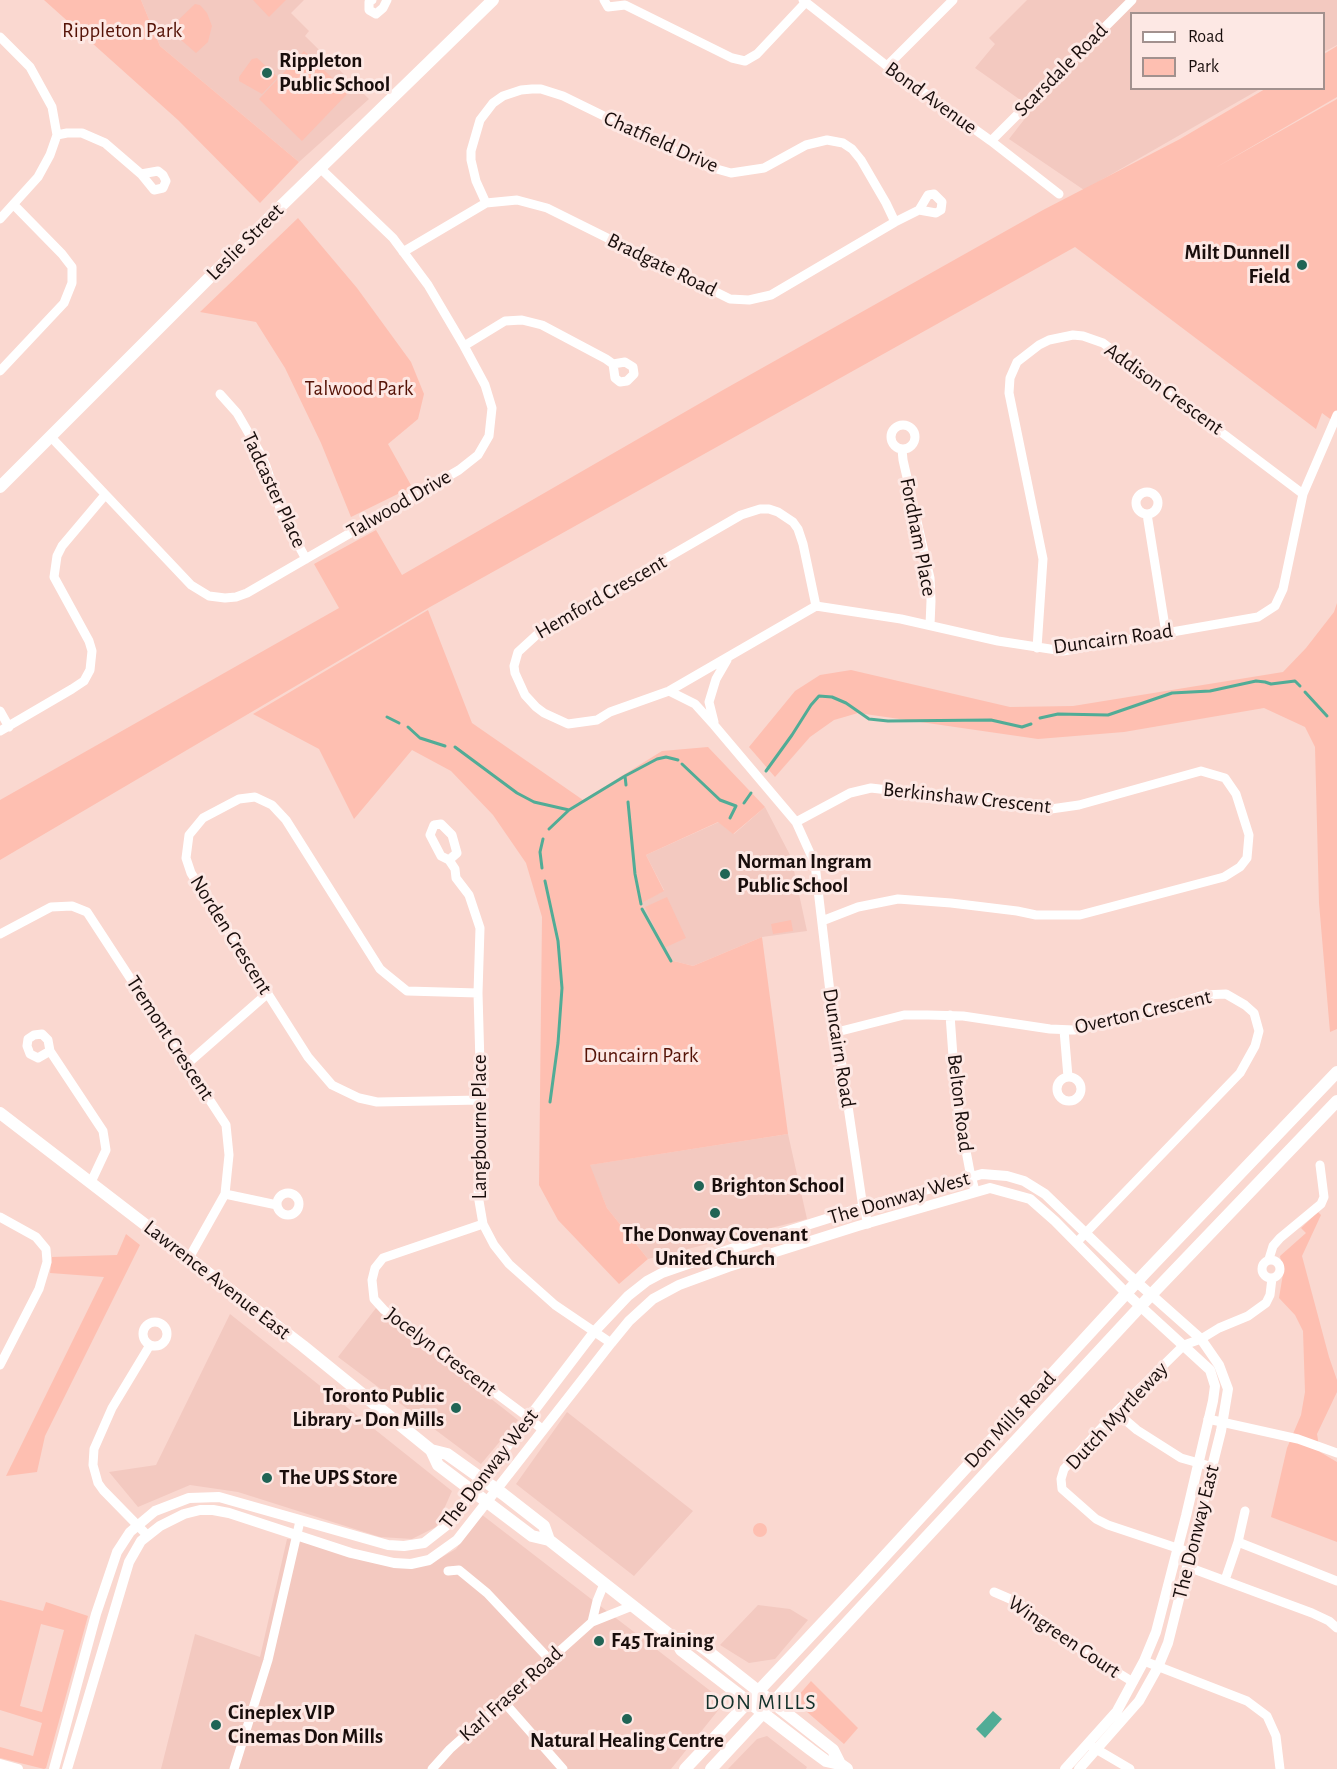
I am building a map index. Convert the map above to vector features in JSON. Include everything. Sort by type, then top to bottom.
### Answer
[{"type":"main road","name":"Leslie Street","points":[[0,487],[320,168],[493,0]]},
{"type":"main road","name":"Don Mills Road","points":[[685,1769],[1137,1282],[1337,1072]]},
{"type":"main road","name":"Don Mills Road","points":[[711,1769],[1151,1295],[1337,1101]]},
{"type":"main road","name":"Lawrence Avenue East","points":[[0,1113],[271,1321],[431,1450],[447,1454],[544,1526],[549,1540]]},
{"type":"main road","name":"Lawrence Avenue East","points":[[431,1450],[438,1465],[532,1536],[549,1540],[675,1639],[681,1650],[826,1761],[843,1767]]},
{"type":"main road","name":"Lawrence Avenue East","points":[[675,1639],[691,1639],[758,1690],[833,1749],[843,1767]]},
{"type":"street","points":[[372,0],[369,2],[369,10],[376,14],[387,0]]},
{"type":"street","points":[[604,0],[608,7],[625,3],[732,58],[745,61],[757,54],[804,1]]},
{"type":"street","points":[[886,66],[953,0]]},
{"type":"street","name":"Scarsdale Road","points":[[991,141],[1132,0]]},
{"type":"street","name":"Bond Avenue","points":[[804,1],[886,66],[991,141],[1059,194]]},
{"type":"street","points":[[0,37],[30,67],[52,106],[57,135],[50,155],[38,177],[0,219]]},
{"type":"street","name":"Chatfield Drive","points":[[486,203],[476,181],[471,160],[471,151],[480,120],[493,103],[503,96],[532,89],[563,96],[706,166],[731,173],[764,168],[806,145],[827,140],[843,143],[852,149],[861,160],[895,222]]},
{"type":"street","points":[[57,135],[67,132],[82,133],[105,143],[141,174]]},
{"type":"street","name":"Talwood Drive","points":[[50,436],[191,585],[209,596],[225,598],[236,597],[306,559],[459,470],[478,455],[489,436],[492,408],[485,385],[464,346],[428,285],[403,252],[380,225],[320,168]]},
{"type":"street","name":"Bradgate Road","points":[[403,252],[486,203],[505,200],[532,203],[547,208],[730,299],[749,300],[771,295],[919,210]]},
{"type":"street","points":[[0,371],[64,303],[72,283],[72,267],[14,206]]},
{"type":"street","points":[[464,346],[505,321],[522,320],[542,326],[613,364]]},
{"type":"street","name":"Addison Crescent","points":[[1037,648],[1043,559],[1009,393],[1010,378],[1017,362],[1039,345],[1073,335],[1103,343],[1304,494]]},
{"type":"street","name":"Tadcaster Place","points":[[220,394],[237,413],[259,451],[283,517],[306,559]]},
{"type":"street","name":"Duncairn Road","points":[[816,606],[855,610],[1037,648],[1063,651],[1258,617],[1275,606],[1283,590],[1304,494],[1337,415]]},
{"type":"street","name":"Fordham Place","points":[[902,449],[930,578],[930,625]]},
{"type":"street","points":[[0,711],[4,729],[84,681],[90,670],[92,651],[89,641],[54,577],[57,556],[62,546],[105,495]]},
{"type":"street","name":"Hemford Crescent","points":[[669,691],[610,712],[597,720],[568,724],[544,713],[525,695],[517,681],[514,666],[518,652],[524,644],[542,630],[741,515],[760,509],[778,512],[793,522],[798,529],[804,544],[816,606]]},
{"type":"street","points":[[1148,514],[1166,633]]},
{"type":"street","points":[[669,691],[728,659],[816,606]]},
{"type":"street","points":[[714,724],[709,702],[716,679],[728,659]]},
{"type":"street","name":"Duncairn Road","points":[[669,691],[695,704],[714,724],[796,822],[815,864],[832,1009],[868,1224]]},
{"type":"street","name":"Berkinshaw Crescent","points":[[796,822],[850,793],[871,788],[955,796],[1038,808],[1058,808],[1079,805],[1201,771],[1226,778],[1236,794],[1249,835],[1247,858],[1240,867],[1224,877],[1080,915],[1066,917],[1036,915],[951,903],[898,899],[866,905],[822,921]]},
{"type":"street","name":"Norden Crescent","points":[[478,993],[406,991],[380,969],[286,820],[272,805],[255,797],[239,799],[203,818],[189,835],[186,858],[191,873],[308,1058],[339,1090],[360,1098],[389,1104],[481,1100]]},
{"type":"street","name":"Langbourne Place","points":[[449,860],[455,869],[456,878],[469,895],[480,928],[478,993],[481,1100],[478,1195],[483,1224],[494,1245],[509,1264],[555,1305],[610,1343]]},
{"type":"street","name":"Tremont Crescent","points":[[0,934],[51,906],[72,906],[87,912],[226,1125],[229,1155],[225,1194],[189,1258]]},
{"type":"street","points":[[187,1064],[268,993]]},
{"type":"street","name":"Overton Crescent","points":[[837,1032],[904,1015],[950,1015],[1074,1030],[1116,1021],[1204,995],[1226,994],[1245,1005],[1254,1013],[1259,1031],[1256,1046],[1240,1072],[1081,1238]]},
{"type":"street","name":"Belton Road","points":[[950,1015],[957,1098],[975,1191]]},
{"type":"street","points":[[1064,1030],[1068,1077]]},
{"type":"street","points":[[50,1051],[103,1131],[106,1150],[91,1182]]},
{"type":"street","points":[[1184,1345],[1258,1311],[1266,1303],[1270,1295],[1272,1278],[1278,1275],[1280,1267],[1277,1262],[1269,1259],[1273,1246],[1321,1204],[1324,1197],[1320,1165]]},
{"type":"street","name":"The Donway West","points":[[54,1769],[96,1614],[120,1545],[137,1525],[155,1511],[176,1502],[200,1496],[219,1497],[355,1537],[399,1546],[424,1543],[446,1527],[594,1332],[641,1284],[662,1273],[864,1207],[982,1174],[1024,1180],[1045,1194],[1127,1293],[1141,1306]]},
{"type":"street","name":"The Donway West","points":[[67,1769],[129,1562],[147,1535],[184,1514],[200,1510],[221,1511],[351,1553],[400,1564],[429,1560],[457,1540],[610,1343],[646,1304],[687,1282],[990,1188],[1030,1199],[1151,1295]]},
{"type":"street","points":[[225,1194],[277,1205]]},
{"type":"street","points":[[0,1217],[36,1237],[46,1249],[47,1262],[39,1289],[0,1365]]},
{"type":"street","name":"Jocelyn Crescent","points":[[483,1224],[383,1258],[375,1268],[372,1280],[374,1299],[384,1310],[543,1430]]},
{"type":"street","points":[[681,1266],[687,1282]]},
{"type":"street","name":"The Donway East","points":[[1065,1769],[1093,1747],[1139,1701],[1158,1667],[1168,1643],[1192,1553],[1223,1422],[1228,1389],[1219,1365],[1201,1339],[1151,1295]]},
{"type":"street","name":"The Donway East","points":[[1079,1769],[1117,1711],[1144,1661],[1156,1632],[1213,1401],[1215,1386],[1210,1370],[1141,1306]]},
{"type":"street","points":[[147,1535],[98,1483],[93,1465],[94,1449],[112,1408],[150,1345]]},
{"type":"street","name":"Dutch Myrtleway","points":[[1184,1345],[1116,1412],[1064,1469],[1061,1479],[1062,1489],[1096,1519],[1178,1550],[1192,1553]]},
{"type":"street","points":[[1116,1412],[1156,1444],[1180,1458],[1212,1467]]},
{"type":"street","points":[[1208,1419],[1287,1436],[1337,1453]]},
{"type":"street","points":[[176,1502],[184,1514]]},
{"type":"street","points":[[1226,1580],[1245,1511]]},
{"type":"street","points":[[234,1769],[268,1660],[300,1521]]},
{"type":"street","points":[[351,1553],[355,1537]]},
{"type":"street","points":[[1238,1542],[1337,1581]]},
{"type":"street","points":[[1188,1567],[1312,1613],[1336,1625]]},
{"type":"street","points":[[448,1571],[459,1570],[487,1593],[549,1659]]},
{"type":"street","points":[[592,1622],[604,1584]]},
{"type":"street","name":"Wingreen Court","points":[[994,1592],[1017,1602],[1077,1648],[1133,1682]]},
{"type":"street","name":"Karl Fraser Road","points":[[432,1769],[450,1749],[592,1622],[632,1606]]},
{"type":"street","points":[[96,1614],[112,1618]]},
{"type":"street","points":[[1144,1661],[1247,1701],[1267,1716],[1276,1736],[1280,1769]]},
{"type":"street","points":[[504,1702],[563,1769]]},
{"type":"street","points":[[1093,1747],[1130,1769]]},
{"type":"street","points":[[0,1764],[18,1769]]},
{"type":"shaded area","name":"Rippleton Public School","points":[[141,0],[304,0],[291,13],[309,31],[305,36],[369,99],[299,162],[160,46]]},
{"type":"shaded area","points":[[1027,0],[1337,0],[1337,45],[1325,51],[1325,12],[1130,12],[1130,90],[1258,90],[1084,190],[1009,139],[1030,112],[1019,99],[975,68],[995,44],[989,38]]},
{"type":"shaded area","name":"Norman Ingram Public School","points":[[765,807],[791,857],[807,931],[762,937],[693,966],[670,960],[640,904],[664,890],[646,855],[719,822],[734,834]]},
{"type":"shaded area","name":"Brighton School","points":[[788,1134],[807,1219],[648,1259],[607,1208],[589,1165]]},
{"type":"shaded area","points":[[376,1308],[518,1420],[481,1464],[338,1357]]},
{"type":"shaded area","points":[[230,1314],[452,1491],[436,1527],[412,1539],[380,1537],[238,1492],[190,1485],[138,1507],[109,1472],[156,1465]]},
{"type":"shaded area","points":[[567,1412],[693,1511],[634,1576],[516,1484]]},
{"type":"shaded area","points":[[481,1514],[717,1696],[720,1708],[671,1769],[161,1769],[195,1634],[260,1657],[287,1539],[317,1542],[401,1567],[430,1564],[456,1549]]},
{"type":"shaded area","points":[[758,1605],[790,1609],[808,1620],[775,1659],[749,1663],[720,1645]]},
{"type":"shaded area","points":[[767,1736],[807,1767],[806,1769],[728,1769],[757,1739]]},
{"type":"green space","name":"Rippleton Park","points":[[44,0],[141,0],[160,46],[299,162],[260,203],[178,120]]},
{"type":"green space","points":[[253,0],[286,0],[269,17]]},
{"type":"green space","points":[[195,4],[200,5],[207,13],[212,26],[208,42],[196,53],[172,32],[172,26]]},
{"type":"green space","points":[[1337,46],[1337,97],[1215,168],[1337,99],[1337,424],[1322,413],[1316,429],[1075,247],[430,607],[0,860],[0,800],[339,608],[314,564],[376,530],[402,575],[723,390],[1043,210],[1180,139],[1263,90],[1325,90],[1325,53]]},
{"type":"green space","points":[[304,51],[348,93],[302,141],[259,99]]},
{"type":"green space","points":[[257,58],[278,77],[262,94],[239,81],[239,77],[252,59]]},
{"type":"green space","name":"Talwood Park","points":[[298,218],[357,288],[411,362],[424,394],[418,419],[388,444],[412,487],[351,517],[321,443],[285,368],[256,322],[200,312]]},
{"type":"green space","points":[[1337,603],[1337,1029],[1330,1032],[1319,903],[1315,747],[1305,727],[1264,708],[1124,732],[1038,739],[858,713],[834,720],[810,737],[775,777],[749,747],[795,691],[820,675],[851,670],[1010,707],[1073,706],[1283,672],[1306,648],[1334,612]]},
{"type":"green space","name":"Duncairn Park","points":[[428,610],[472,723],[583,800],[662,751],[708,747],[765,807],[733,834],[718,822],[646,855],[664,891],[640,904],[661,941],[645,907],[667,897],[686,938],[664,948],[670,960],[693,966],[762,937],[788,1134],[590,1165],[607,1208],[648,1259],[619,1284],[558,1220],[539,1185],[542,917],[526,863],[493,815],[451,771],[412,750],[354,819],[319,749],[253,714]]},
{"type":"green space","points":[[791,920],[793,931],[773,934],[771,924]]},
{"type":"green space","points":[[1318,1212],[1321,1215],[1302,1256],[1337,1380],[1337,1392],[1317,1434],[1320,1452],[1337,1462],[1337,1542],[1271,1517],[1287,1448],[1301,1415],[1305,1392],[1303,1331],[1295,1315],[1279,1298],[1283,1274],[1280,1256],[1306,1233],[1301,1228]]},
{"type":"green space","points":[[126,1234],[140,1245],[45,1436],[37,1472],[6,1476],[104,1277],[50,1273],[52,1257],[117,1255]]},
{"type":"green space","points":[[760,1523],[765,1525],[767,1530],[765,1535],[760,1537],[755,1535],[753,1530],[755,1525]]},
{"type":"green space","points":[[0,1600],[43,1611],[46,1602],[88,1616],[46,1768],[0,1758],[0,1747],[33,1756],[42,1723],[0,1710]],"holes":[[[41,1624],[64,1630],[42,1712],[20,1706]]]},
{"type":"green space","points":[[811,1681],[858,1728],[844,1744],[799,1705],[798,1696]]},
{"type":"water","points":[[993,1711],[1002,1719],[985,1738],[976,1729]]},
{"type":"waterway","points":[[1040,718],[1058,714],[1108,715],[1172,693],[1210,691],[1256,681],[1271,684],[1295,681],[1300,686]]},
{"type":"waterway","points":[[1305,692],[1327,716]]},
{"type":"waterway","points":[[766,771],[819,696],[832,697],[846,703],[869,719],[888,721],[991,720],[1022,727],[1031,724]]},
{"type":"waterway","points":[[387,717],[399,723]]},
{"type":"waterway","points":[[408,727],[420,738],[445,746]]},
{"type":"waterway","points":[[455,747],[517,793],[534,802],[569,810]]},
{"type":"waterway","points":[[549,829],[569,810],[625,776],[657,759],[666,757],[678,760]]},
{"type":"waterway","points":[[682,764],[720,800],[736,806],[730,818]]},
{"type":"waterway","points":[[625,776],[626,785]]},
{"type":"waterway","points":[[744,803],[751,793]]},
{"type":"waterway","points":[[628,802],[635,874],[641,904]]},
{"type":"waterway","points":[[542,868],[540,852],[543,839]]},
{"type":"waterway","points":[[545,881],[558,941],[562,988],[550,1102]]},
{"type":"waterway","points":[[642,909],[671,961]]},
{"type":"place","name":"Rippleton Public School","points":[[267,73]]},
{"type":"place","name":"Milt Dunnell Field","points":[[1302,265]]},
{"type":"place","name":"Norman Ingram Public School","points":[[725,874]]},
{"type":"place","name":"Brighton School","points":[[699,1186]]},
{"type":"place","name":"The Donway Covenant United Church","points":[[715,1213]]},
{"type":"place","name":"Toronto Public Library - Don Mills","points":[[456,1408]]},
{"type":"place","name":"The UPS Store","points":[[267,1478]]},
{"type":"place","name":"F45 Training","points":[[599,1641]]},
{"type":"place","name":"Natural Healing Centre","points":[[627,1719]]},
{"type":"place","name":"Cineplex VIP Cinemas Don Mills","points":[[216,1725]]},
{"type":"district","name":"DON MILLS","points":[[761,1702]]}]
